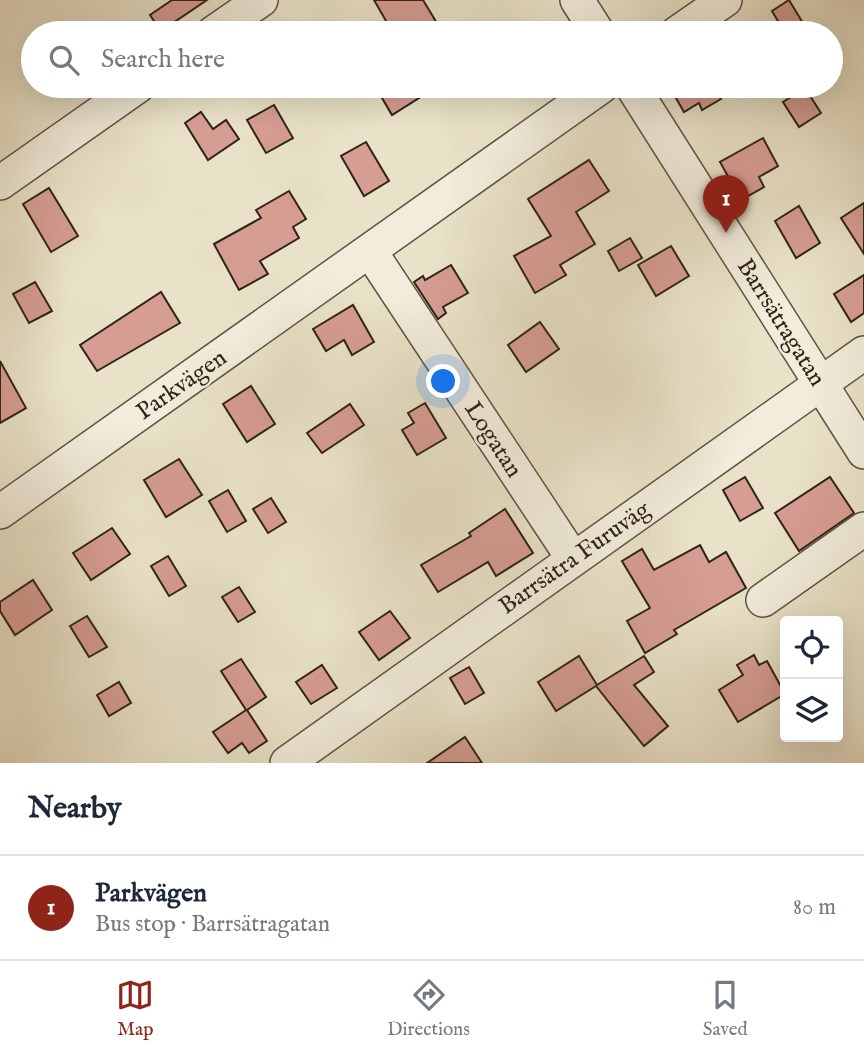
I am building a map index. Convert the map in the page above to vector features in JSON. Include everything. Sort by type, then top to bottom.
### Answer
[{"type":"street","points":[[230,21],[261,0]]},
{"type":"street","points":[[577,0],[590,21]]},
{"type":"street","points":[[694,21],[725,0]]},
{"type":"street","points":[[0,183],[121,98]]},
{"type":"street","name":"Parkvägen","points":[[0,512],[585,98]]},
{"type":"street","name":"Barrsätragatan","points":[[640,98],[864,452]]},
{"type":"street","name":"Logatan","points":[[370,251],[572,558]]},
{"type":"street","name":"Barrsätra Furuväg","points":[[286,763],[864,353]]},
{"type":"street","points":[[763,600],[864,529]]},
{"type":"building","points":[[172,0],[207,0],[176,21],[154,21],[150,15]]},
{"type":"building","points":[[374,0],[423,0],[436,21],[386,21]]},
{"type":"building","points":[[789,0],[802,21],[778,21],[772,11]]},
{"type":"building","points":[[382,98],[419,98],[392,115]]},
{"type":"building","points":[[676,98],[721,99],[702,110],[699,103],[684,112]]},
{"type":"building","points":[[789,98],[811,98],[821,113],[799,127],[783,102]]},
{"type":"building","points":[[274,105],[293,138],[266,153],[247,120]]},
{"type":"building","points":[[201,112],[213,129],[226,120],[239,139],[208,160],[185,123]]},
{"type":"building","points":[[763,138],[778,166],[759,177],[764,187],[741,200],[720,162]]},
{"type":"building","points":[[366,142],[389,181],[364,196],[341,156]]},
{"type":"building","points":[[589,160],[609,191],[576,212],[595,244],[560,265],[566,275],[535,293],[514,256],[551,236],[528,199]]},
{"type":"building","points":[[49,188],[78,236],[51,252],[23,204]]},
{"type":"building","points":[[289,191],[306,219],[293,227],[299,238],[260,261],[268,274],[239,290],[214,244],[261,218],[256,210]]},
{"type":"building","points":[[864,203],[864,254],[841,218]]},
{"type":"building","points":[[799,206],[820,243],[796,258],[775,221]]},
{"type":"building","points":[[630,238],[642,258],[619,271],[608,251]]},
{"type":"building","points":[[671,246],[689,276],[656,296],[638,265]]},
{"type":"building","points":[[451,265],[468,293],[443,307],[446,313],[438,319],[414,282],[423,276],[425,280]]},
{"type":"building","points":[[864,275],[864,313],[851,322],[834,294]]},
{"type":"building","points":[[35,282],[52,311],[29,323],[13,294]]},
{"type":"building","points":[[161,292],[180,323],[97,371],[80,345]]},
{"type":"building","points":[[353,305],[374,342],[352,355],[344,340],[326,351],[313,329]]},
{"type":"building","points":[[540,322],[559,349],[526,372],[508,345]]},
{"type":"building","points":[[0,361],[26,408],[0,423]]},
{"type":"building","points":[[251,386],[275,424],[247,442],[223,404]]},
{"type":"building","points":[[425,403],[446,438],[417,455],[402,430],[414,423],[408,413]]},
{"type":"building","points":[[350,404],[364,425],[322,453],[307,433]]},
{"type":"building","points":[[179,459],[202,495],[166,517],[144,480]]},
{"type":"building","points":[[745,477],[763,508],[740,521],[723,490]]},
{"type":"building","points":[[830,477],[854,513],[799,551],[775,513]]},
{"type":"building","points":[[228,490],[246,521],[227,532],[209,501]]},
{"type":"building","points":[[271,498],[286,522],[268,533],[253,509]]},
{"type":"building","points":[[505,509],[533,553],[496,576],[488,562],[438,592],[421,565],[471,536],[469,533]]},
{"type":"building","points":[[112,528],[130,554],[91,580],[73,553]]},
{"type":"building","points":[[700,545],[709,562],[726,552],[746,588],[674,630],[677,634],[645,653],[627,621],[650,608],[622,561],[642,549],[654,570]]},
{"type":"building","points":[[168,556],[186,586],[169,596],[151,566]]},
{"type":"building","points":[[33,580],[52,610],[15,635],[0,611],[0,602]]},
{"type":"building","points":[[239,587],[255,612],[238,622],[222,597]]},
{"type":"building","points":[[390,611],[410,638],[379,660],[359,632]]},
{"type":"building","points":[[87,616],[107,647],[89,657],[70,626]]},
{"type":"building","points":[[754,655],[759,665],[767,661],[780,685],[780,697],[738,722],[719,690],[743,675],[737,665]]},
{"type":"building","points":[[579,656],[597,685],[644,656],[654,672],[634,685],[668,726],[644,746],[596,686],[556,711],[538,682]]},
{"type":"building","points":[[241,659],[266,697],[247,710],[267,741],[249,753],[242,743],[228,753],[213,732],[246,710],[221,671]]},
{"type":"building","points":[[322,665],[337,688],[311,704],[296,682]]},
{"type":"building","points":[[469,667],[484,693],[465,704],[450,678]]},
{"type":"building","points":[[119,682],[131,703],[109,716],[97,695]]},
{"type":"building","points":[[465,737],[482,763],[427,763]]},
{"type":"place","name":"Parkvägen","points":[[726,233]]}]
